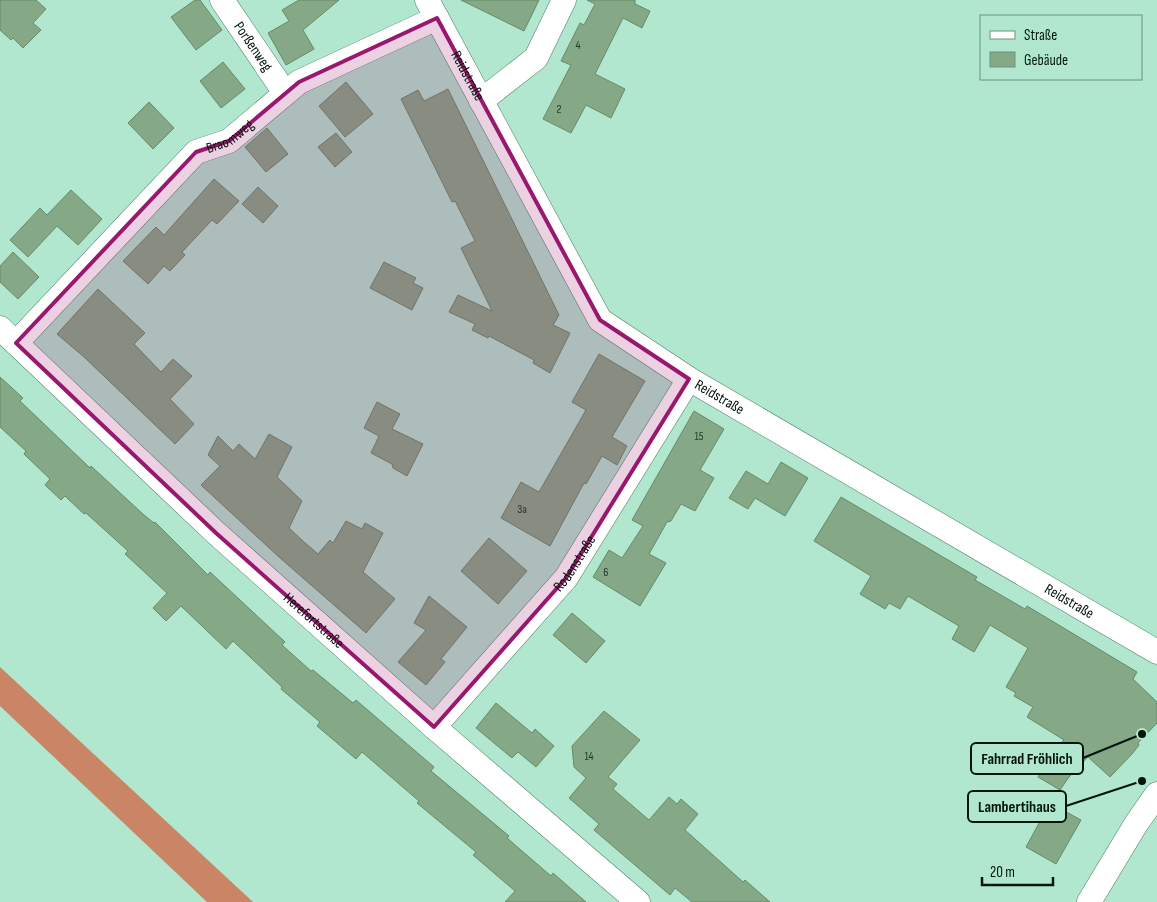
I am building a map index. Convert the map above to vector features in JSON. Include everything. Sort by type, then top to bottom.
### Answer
[{"type":"street","name":"Porßenweg","points":[[222,0],[286,93]]},
{"type":"street","points":[[481,101],[536,58],[564,0]]},
{"type":"street","name":"Braomweg","points":[[8,336],[196,152],[229,141],[299,82],[432,9]]},
{"type":"street","name":"Reidstraße","points":[[432,9],[600,320],[689,379],[1157,652]]},
{"type":"street","name":"Herefortstraße","points":[[8,336],[216,533],[434,727],[638,902]]},
{"type":"street","name":"Rodenstraße","points":[[434,727],[566,578],[689,379]]},
{"type":"street","points":[[1089,902],[1136,824],[1157,794]]},
{"type":"highlighted area","points":[[437,18],[600,320],[689,379],[566,578],[434,727],[216,533],[16,343],[196,152],[229,141],[299,82]]},
{"type":"shaded area","points":[[0,667],[253,902],[207,902],[0,706]]},
{"type":"building","points":[[0,0],[36,0],[46,9],[33,23],[41,30],[23,48],[13,38],[11,40],[0,30]]},
{"type":"building","points":[[195,0],[200,0],[222,30],[196,50],[171,17]]},
{"type":"building","points":[[299,0],[339,0],[303,30],[314,49],[286,65],[268,33],[289,21],[282,10]]},
{"type":"building","points":[[461,0],[539,0],[524,31]]},
{"type":"building","points":[[587,0],[635,0],[635,4],[650,11],[642,28],[623,18],[595,74],[625,89],[611,118],[586,105],[571,133],[543,119],[571,65],[561,61],[580,23],[584,25],[595,4]]},
{"type":"building","points":[[223,62],[245,89],[221,108],[200,81]]},
{"type":"building","points":[[346,82],[373,114],[345,137],[319,106]]},
{"type":"building","points":[[448,89],[559,315],[553,325],[570,333],[550,373],[533,363],[534,360],[489,336],[488,338],[472,330],[475,324],[449,312],[458,295],[492,311],[461,248],[475,241],[455,201],[452,202],[401,99],[418,90],[424,101]]},
{"type":"building","points":[[149,102],[174,128],[153,149],[128,123]]},
{"type":"building","points":[[267,128],[288,154],[266,172],[245,147]]},
{"type":"building","points":[[336,133],[352,152],[335,167],[318,147]]},
{"type":"building","points":[[214,179],[239,201],[217,224],[212,220],[182,252],[185,255],[170,271],[164,266],[148,284],[123,261],[156,227],[164,235]]},
{"type":"building","points":[[258,187],[278,206],[263,223],[242,204]]},
{"type":"building","points":[[71,190],[102,219],[78,245],[57,226],[28,257],[10,240],[40,208],[47,215]]},
{"type":"building","points":[[13,252],[39,277],[18,299],[0,282],[0,266]]},
{"type":"building","points":[[384,262],[416,278],[413,283],[423,288],[412,310],[370,288]]},
{"type":"building","points":[[98,289],[145,333],[134,344],[161,372],[173,359],[192,376],[170,399],[194,424],[175,444],[84,357],[57,334]]},
{"type":"building","points":[[599,354],[645,381],[612,437],[627,446],[617,465],[602,456],[586,484],[584,483],[550,546],[501,518],[521,482],[539,492],[586,410],[572,402]]},
{"type":"building","points":[[0,377],[23,398],[20,401],[90,468],[91,466],[144,515],[155,522],[208,575],[210,572],[285,642],[282,645],[311,671],[313,670],[353,703],[356,700],[434,767],[431,771],[509,836],[507,838],[551,876],[553,873],[586,902],[505,902],[515,891],[473,855],[476,852],[417,803],[419,801],[362,752],[356,759],[317,726],[320,722],[281,689],[282,687],[233,641],[226,649],[181,606],[166,621],[153,608],[167,593],[125,554],[128,551],[86,513],[84,514],[65,496],[61,500],[45,485],[50,479],[24,454],[26,451],[0,427]]},
{"type":"building","points":[[377,402],[400,414],[392,429],[423,444],[407,476],[393,468],[392,464],[371,453],[379,436],[364,428]]},
{"type":"building","points":[[694,411],[724,429],[700,470],[714,478],[695,511],[681,504],[671,521],[667,522],[649,554],[666,563],[640,606],[593,577],[609,550],[622,558],[643,526],[632,520]]},
{"type":"building","points":[[269,434],[292,447],[277,477],[302,501],[289,528],[304,542],[318,554],[330,540],[333,543],[346,521],[362,529],[365,523],[383,533],[363,572],[395,599],[366,633],[279,557],[201,485],[220,466],[208,455],[218,436],[233,451],[239,444],[255,459]]},
{"type":"building","points":[[781,462],[808,478],[785,516],[755,498],[748,509],[729,498],[746,471],[768,484]]},
{"type":"building","points":[[841,497],[977,577],[975,580],[1025,609],[1027,606],[1137,672],[1133,679],[1157,702],[1157,723],[1110,777],[1088,757],[1069,777],[1060,790],[1038,777],[1045,765],[1041,762],[1064,740],[1027,717],[1033,707],[1014,696],[1016,693],[1006,687],[1028,648],[990,625],[974,652],[952,639],[959,626],[908,596],[900,609],[889,603],[885,609],[860,594],[871,576],[814,541]]},
{"type":"building","points":[[489,538],[527,571],[498,604],[461,571]]},
{"type":"building","points":[[429,596],[467,627],[441,659],[445,662],[426,685],[398,662],[426,630],[414,623]]},
{"type":"building","points":[[572,613],[605,641],[586,663],[553,635]]},
{"type":"building","points":[[496,703],[532,733],[535,729],[554,746],[536,767],[518,752],[512,758],[476,728]]},
{"type":"building","points":[[604,711],[640,740],[608,777],[617,784],[613,789],[649,820],[669,797],[677,804],[681,799],[698,814],[685,830],[743,882],[745,880],[770,902],[692,902],[675,888],[670,895],[594,830],[599,824],[569,798],[586,778],[574,767],[572,746]]},
{"type":"building","points":[[1050,803],[1081,820],[1056,864],[1026,847]]},
{"type":"place","name":"Fahrrad Fröhlich","points":[[1142,734]]},
{"type":"place","name":"Lambertihaus","points":[[1142,781]]}]
